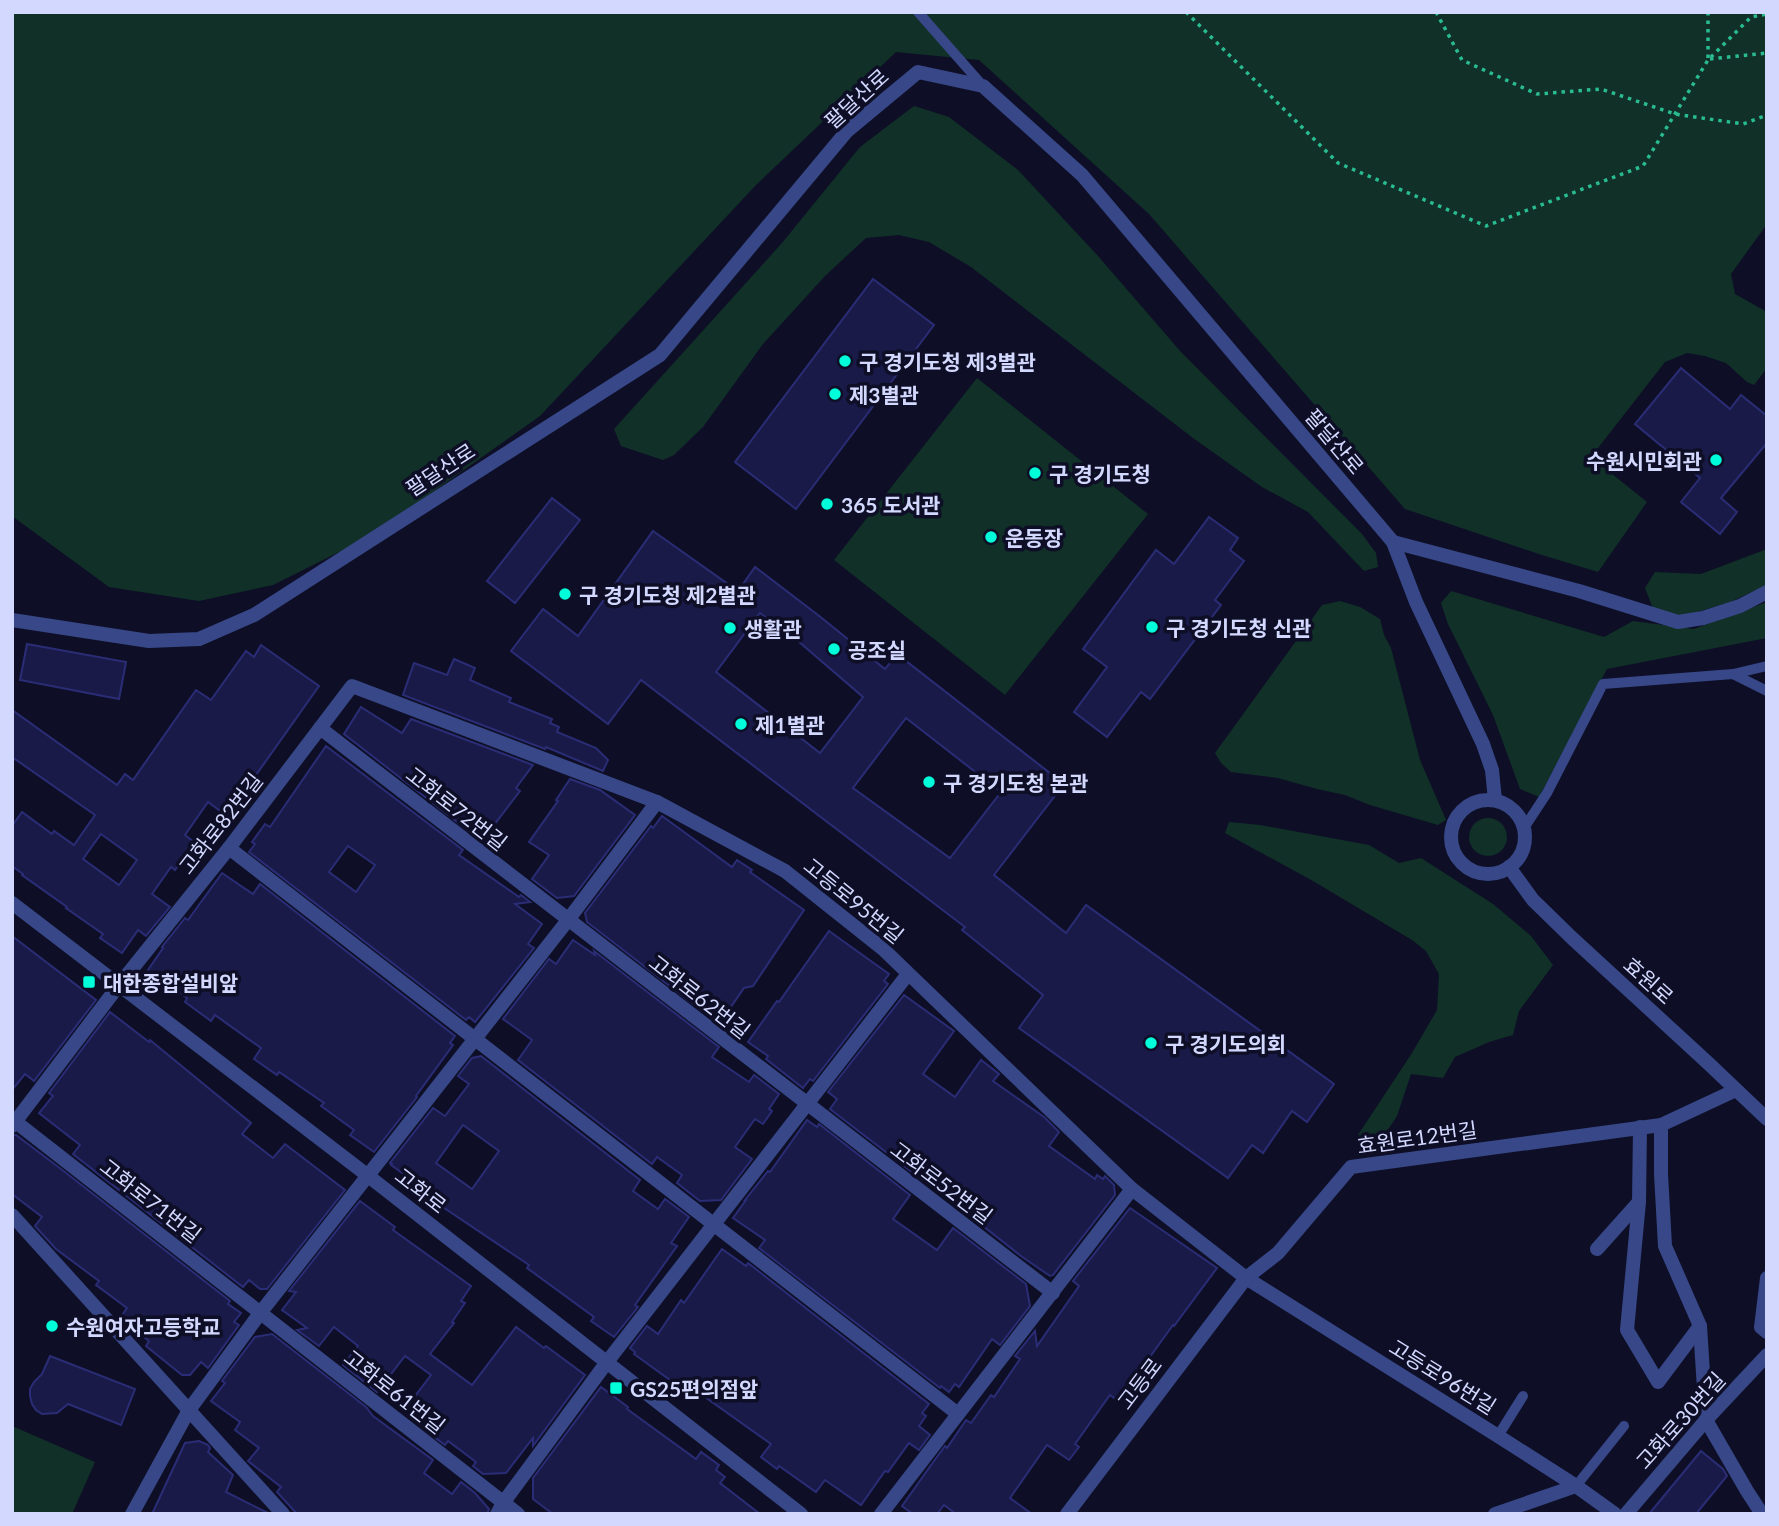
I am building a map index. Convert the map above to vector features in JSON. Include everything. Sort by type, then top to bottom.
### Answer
[{"type":"street","name":"팔달산로","points":[[12,620],[149,641],[199,639],[254,615],[660,355],[847,131],[918,72],[983,86],[1082,175],[1393,542]]},
{"type":"street","points":[[1393,542],[1578,591],[1678,622],[1703,618],[1740,606],[1767,592]]},
{"type":"street","points":[[1393,542],[1416,602],[1483,744],[1492,770],[1495,800]]},
{"type":"street","name":"고화로82번길","points":[[13,1122],[352,687]]},
{"type":"street","name":"고등로95번길","points":[[352,687],[657,802],[785,871],[883,949],[1132,1189],[1246,1278]]},
{"type":"street","name":"고화로72번길","points":[[320,729],[568,920]]},
{"type":"street","points":[[1495,800],[1511,807],[1520,816],[1524,828],[1522,852],[1509,867],[1494,873],[1470,869],[1454,852],[1452,828],[1465,807],[1476,801],[1495,800]]},
{"type":"street","points":[[132,1514],[189,1410],[261,1312],[475,1040],[657,802]]},
{"type":"street","points":[[229,848],[958,1414]]},
{"type":"street","name":"효원로","points":[[1509,867],[1533,900],[1767,1119]]},
{"type":"street","name":"고화로","points":[[12,903],[802,1514]]},
{"type":"street","name":"고화로62번길","points":[[568,920],[806,1105]]},
{"type":"street","points":[[500,1508],[607,1362],[908,974]]},
{"type":"street","name":"효원로12번길","points":[[1246,1278],[1278,1253],[1351,1167],[1661,1125],[1736,1090]]},
{"type":"street","name":"고화로52번길","points":[[806,1105],[1053,1293]]},
{"type":"street","name":"고화로71번길","points":[[13,1122],[261,1312]]},
{"type":"street","points":[[1661,1125],[1665,1247],[1700,1326],[1706,1420],[1762,1514]]},
{"type":"street","points":[[1640,1127],[1639,1202],[1627,1331],[1658,1382],[1700,1326]]},
{"type":"street","points":[[881,1514],[1132,1189]]},
{"type":"street","points":[[1597,1249],[1639,1202]]},
{"type":"street","points":[[12,1215],[283,1514]]},
{"type":"street","name":"고등로96번길","points":[[1246,1278],[1498,1436],[1615,1514]]},
{"type":"street","name":"고등로","points":[[1067,1514],[1246,1278]]},
{"type":"street","points":[[1767,1278],[1761,1327],[1767,1332]]},
{"type":"street","name":"고화로61번길","points":[[261,1312],[500,1508],[517,1514]]},
{"type":"street","name":"고화로30번길","points":[[1626,1514],[1706,1420],[1767,1355]]},
{"type":"street","points":[[1495,1514],[1576,1486]]},
{"type":"lane","points":[[918,12],[983,86]]},
{"type":"lane","points":[[1524,828],[1547,793],[1603,684],[1733,674],[1767,666]]},
{"type":"lane","points":[[1733,674],[1767,691]]},
{"type":"lane","points":[[1498,1436],[1523,1396]]},
{"type":"lane","points":[[1576,1486],[1624,1426]]},
{"type":"path","points":[[1186,12],[1338,163],[1486,226],[1643,166],[1708,60],[1751,17],[1767,14]]},
{"type":"path","points":[[1436,12],[1462,60],[1537,94],[1601,89],[1675,114],[1743,124],[1767,115]]},
{"type":"path","points":[[1708,12],[1708,60]]},
{"type":"path","points":[[1708,60],[1767,53]]},
{"type":"green space","points":[[12,12],[1767,12],[1767,224],[1731,274],[1735,294],[1767,312],[1767,368],[1754,385],[1726,363],[1705,356],[1687,353],[1665,362],[1591,457],[1647,502],[1598,572],[1405,509],[1149,214],[979,60],[896,52],[756,185],[540,416],[371,536],[273,585],[199,601],[109,587],[12,516]]},
{"type":"green space","points":[[914,106],[949,117],[1018,170],[1098,256],[1181,352],[1362,534],[1376,553],[1378,567],[1364,571],[1308,512],[1262,487],[1193,438],[971,267],[929,242],[899,235],[866,238],[825,276],[763,344],[703,427],[674,455],[663,460],[621,446],[614,429],[782,243],[860,147]]},
{"type":"green space","name":"운동장","points":[[977,378],[1148,514],[1005,695],[834,560]]},
{"type":"green space","points":[[1767,549],[1767,585],[1730,602],[1677,618],[1654,611],[1645,588],[1655,572],[1701,574]]},
{"type":"green space","points":[[1451,591],[1604,637],[1633,621],[1694,629],[1767,602],[1767,638],[1607,669],[1539,797],[1520,789],[1493,715],[1448,624],[1441,603]]},
{"type":"green space","points":[[1340,601],[1360,607],[1380,619],[1391,648],[1420,760],[1446,820],[1438,825],[1345,795],[1278,778],[1231,772],[1215,753],[1322,605]]},
{"type":"green space","points":[[1488,818],[1501,824],[1507,837],[1501,850],[1488,856],[1475,850],[1469,837],[1475,824]]},
{"type":"green space","points":[[1229,822],[1369,845],[1399,863],[1421,858],[1493,904],[1531,936],[1553,965],[1519,1011],[1513,1035],[1455,1057],[1443,1078],[1411,1074],[1397,1116],[1382,1139],[1360,1149],[1358,1135],[1437,1010],[1439,974],[1426,951],[1412,940],[1225,833]]},
{"type":"green space","points":[[12,1426],[95,1462],[72,1514],[12,1514]]},
{"type":"building","name":"제3별관","points":[[873,279],[934,325],[796,509],[735,462]]},
{"type":"building","name":"수원시민회관","points":[[1681,368],[1730,409],[1741,395],[1767,416],[1767,443],[1721,498],[1737,512],[1720,534],[1681,502],[1700,478],[1635,424]]},
{"type":"building","points":[[552,498],[580,520],[515,603],[487,581]]},
{"type":"building","name":"구 경기도청 신관","points":[[1209,517],[1238,538],[1230,550],[1244,561],[1215,600],[1221,605],[1150,699],[1141,692],[1107,737],[1074,712],[1107,667],[1083,649],[1156,550],[1174,564]]},
{"type":"building","points":[[653,531],[738,591],[755,567],[885,669],[897,654],[1064,784],[994,875],[1066,933],[1086,905],[1334,1084],[1307,1122],[1292,1111],[1263,1153],[1252,1145],[1228,1178],[1019,1028],[1043,995],[962,930],[965,927],[641,680],[608,724],[511,651],[543,609],[578,636]],"holes":[[[760,613],[798,641],[863,697],[820,753],[716,672]],[[906,718],[1001,792],[950,858],[853,788]]]},
{"type":"building","points":[[27,644],[126,662],[119,699],[20,680]]},
{"type":"building","points":[[261,645],[319,686],[227,816],[208,802],[185,835],[194,842],[175,870],[171,867],[152,894],[170,907],[146,936],[138,930],[122,953],[100,938],[103,934],[12,866],[12,826],[22,812],[52,834],[54,831],[74,845],[95,815],[12,757],[12,710],[117,785],[125,774],[133,780],[196,690],[211,700],[246,651],[254,657]],"holes":[[[101,834],[137,860],[119,885],[83,859]]]},
{"type":"building","points":[[454,659],[475,668],[470,680],[511,698],[509,702],[552,719],[550,723],[559,727],[557,732],[596,748],[608,760],[603,771],[546,747],[545,749],[403,695],[414,663],[447,675]]},
{"type":"building","points":[[361,707],[402,733],[411,719],[533,765],[516,788],[520,791],[487,834],[479,828],[474,835],[344,734]]},
{"type":"building","points":[[326,746],[463,850],[459,855],[530,902],[515,904],[542,924],[528,944],[534,948],[475,1022],[469,1017],[466,1020],[249,852],[255,844],[252,842],[265,824],[270,827]],"holes":[[[348,846],[375,865],[356,892],[329,872]]]},
{"type":"building","points":[[570,779],[600,790],[635,815],[574,896],[557,898],[532,879],[549,855],[529,842]]},
{"type":"building","points":[[662,816],[732,867],[737,860],[804,910],[753,986],[744,988],[719,1024],[587,922],[585,913],[651,826],[653,828]]},
{"type":"building","points":[[222,873],[253,894],[260,884],[455,1036],[450,1043],[453,1045],[417,1097],[374,1152],[350,1135],[354,1130],[321,1106],[324,1103],[279,1072],[277,1075],[254,1059],[261,1048],[215,1015],[211,1021],[185,1002],[187,998],[148,970],[162,947],[185,918],[188,920]]},
{"type":"building","points":[[829,931],[889,974],[884,981],[888,984],[813,1081],[810,1079],[803,1088],[748,1042]]},
{"type":"building","points":[[12,936],[96,1000],[34,1081],[25,1074],[12,1090]]},
{"type":"building","points":[[573,940],[595,955],[594,951],[719,1047],[712,1057],[749,1082],[754,1075],[779,1094],[763,1124],[755,1119],[735,1147],[752,1159],[721,1200],[700,1201],[677,1183],[682,1175],[657,1157],[652,1164],[518,1060],[532,1040],[503,1019],[549,959],[556,964]]},
{"type":"building","points":[[904,995],[954,1031],[923,1074],[955,1097],[981,1060],[999,1074],[993,1081],[1044,1117],[1059,1132],[1049,1146],[1095,1179],[1097,1175],[1103,1179],[1105,1176],[1114,1185],[1115,1195],[1053,1275],[1050,1276],[1021,1256],[949,1199],[952,1195],[923,1176],[921,1179],[830,1109],[837,1099],[828,1092]]},
{"type":"building","points":[[110,1012],[149,1042],[150,1040],[251,1123],[242,1134],[273,1158],[285,1144],[345,1190],[267,1289],[260,1289],[249,1280],[243,1287],[73,1154],[80,1145],[39,1113],[53,1096],[49,1093]]},
{"type":"building","points":[[481,1056],[640,1180],[633,1191],[658,1209],[665,1199],[689,1217],[671,1243],[677,1246],[635,1305],[638,1307],[614,1337],[591,1321],[594,1317],[527,1268],[529,1265],[413,1187],[416,1183],[391,1165],[433,1108],[445,1116],[469,1084],[458,1076],[472,1058]],"holes":[[[463,1125],[499,1151],[472,1189],[436,1163]]]},
{"type":"building","points":[[807,1120],[817,1127],[819,1124],[910,1195],[893,1219],[937,1250],[953,1228],[1026,1284],[1030,1306],[1000,1345],[992,1339],[959,1387],[955,1384],[949,1392],[941,1386],[940,1388],[759,1248],[765,1240],[733,1218]]},
{"type":"building","points":[[12,1135],[16,1135],[61,1169],[230,1301],[228,1304],[241,1313],[234,1322],[239,1325],[208,1368],[201,1362],[190,1375],[182,1375],[146,1346],[149,1341],[120,1318],[127,1308],[96,1285],[99,1281],[56,1249],[35,1226],[42,1217],[12,1194]]},
{"type":"building","points":[[360,1201],[395,1227],[393,1230],[471,1286],[461,1301],[465,1303],[452,1322],[454,1323],[430,1354],[472,1385],[516,1327],[585,1375],[533,1446],[533,1438],[506,1473],[483,1474],[473,1466],[476,1462],[448,1441],[445,1445],[425,1430],[432,1421],[409,1404],[431,1375],[405,1356],[377,1392],[343,1365],[358,1346],[334,1327],[319,1346],[297,1330],[307,1328],[282,1310],[296,1292],[289,1291]]},
{"type":"building","points":[[1130,1208],[1217,1268],[1118,1401],[1110,1395],[1075,1444],[1079,1447],[1069,1460],[1047,1445],[1010,1498],[1032,1514],[956,1514],[944,1505],[937,1514],[913,1514],[902,1506],[966,1420],[971,1423],[991,1395],[994,1397],[1020,1359],[1015,1356],[1035,1331],[1037,1346],[1079,1286],[1073,1281]]},
{"type":"building","points":[[722,1249],[746,1266],[748,1263],[929,1404],[922,1413],[926,1416],[919,1426],[930,1435],[919,1450],[909,1443],[861,1505],[825,1480],[816,1492],[779,1466],[777,1469],[761,1457],[771,1444],[695,1390],[692,1396],[634,1354],[630,1348],[647,1326],[658,1334],[681,1300],[684,1303]]},
{"type":"building","points":[[272,1334],[366,1407],[373,1416],[433,1460],[424,1473],[452,1494],[461,1482],[489,1509],[487,1514],[297,1514],[277,1492],[281,1487],[248,1461],[259,1448],[235,1430],[240,1422],[211,1401],[225,1383],[222,1381],[255,1337]]},
{"type":"building","points":[[50,1356],[135,1389],[121,1425],[68,1404],[57,1413],[42,1414],[36,1410],[32,1404],[30,1389],[42,1374]]},
{"type":"building","points":[[601,1387],[696,1459],[701,1452],[719,1465],[716,1470],[725,1477],[720,1483],[760,1514],[553,1514],[533,1499],[533,1478]]},
{"type":"building","points":[[199,1441],[208,1445],[208,1452],[233,1475],[226,1492],[270,1514],[152,1514],[185,1443]]},
{"type":"building","points":[[1701,1451],[1723,1469],[1727,1476],[1696,1514],[1649,1514]]},
{"type":"place","name":"구 경기도청 제3별관","points":[[845,361]]},
{"type":"place","name":"제3별관","points":[[835,394]]},
{"type":"place","name":"수원시민회관","points":[[1716,460]]},
{"type":"place","name":"구 경기도청","points":[[1035,473]]},
{"type":"place","name":"365 도서관","points":[[827,504]]},
{"type":"place","name":"운동장","points":[[991,537]]},
{"type":"place","name":"구 경기도청 제2별관","points":[[565,594]]},
{"type":"place","name":"구 경기도청 신관","points":[[1152,627]]},
{"type":"place","name":"생활관","points":[[730,628]]},
{"type":"place","name":"공조실","points":[[834,649]]},
{"type":"place","name":"제1별관","points":[[741,724]]},
{"type":"place","name":"구 경기도청 본관","points":[[929,782]]},
{"type":"place","name":"대한종합설비앞","points":[[89,982]]},
{"type":"place","name":"구 경기도의회","points":[[1151,1043]]},
{"type":"place","name":"수원여자고등학교","points":[[52,1326]]},
{"type":"place","name":"GS25편의점앞","points":[[616,1388]]}]
